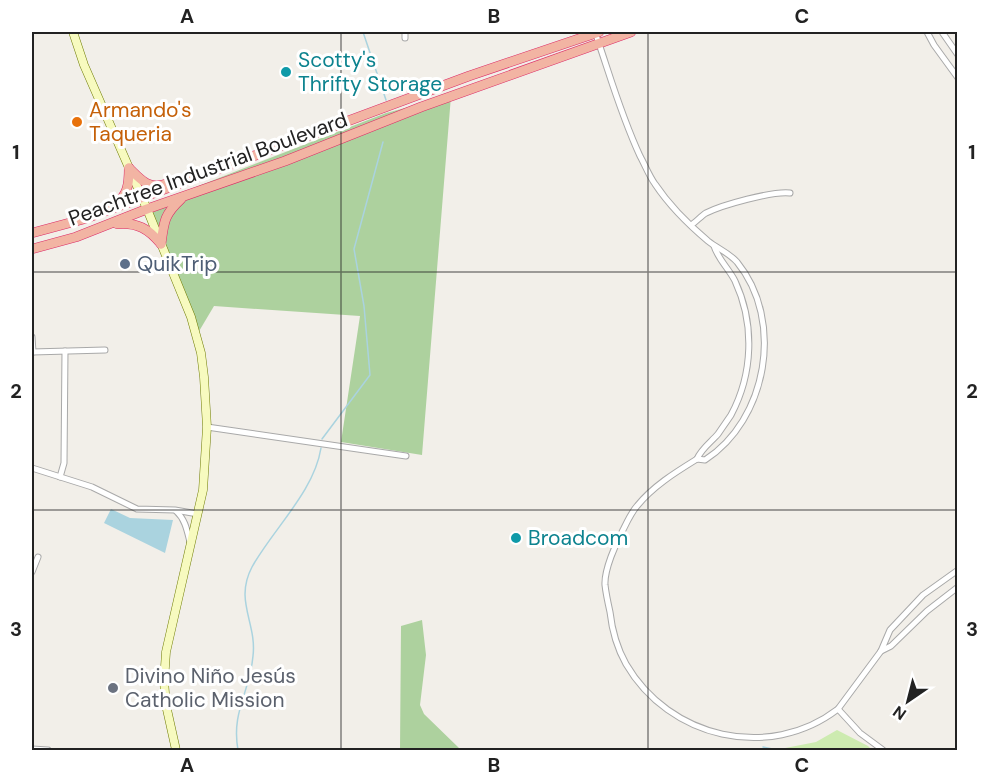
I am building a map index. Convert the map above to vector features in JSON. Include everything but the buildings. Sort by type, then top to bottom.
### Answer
[{"type":"highway","name":"Peachtree Industrial Boulevard","points":[[32,233],[142,198],[469,76],[596,32]]},
{"type":"highway","name":"Peachtree Industrial Boulevard","points":[[32,249],[76,237],[147,209],[285,161],[466,91],[599,44],[614,36],[631,32]]},
{"type":"highway","points":[[129,168],[143,182],[151,186],[186,181]]},
{"type":"highway","points":[[107,210],[124,196],[129,185],[129,168]]},
{"type":"highway","points":[[161,244],[163,220],[168,211],[182,197]]},
{"type":"highway","points":[[106,225],[127,223],[140,226],[152,233],[161,244]]},
{"type":"main road","points":[[73,32],[84,65],[147,209],[190,316],[201,354],[207,427],[203,490],[171,626],[164,681],[166,705],[176,750]]},
{"type":"street","points":[[596,32],[626,125],[654,183],[691,225],[714,246],[736,282],[746,316],[749,339],[748,370],[731,415],[718,434],[699,454],[698,459]]},
{"type":"street","points":[[927,32],[957,78]]},
{"type":"street","points":[[942,32],[957,55]]},
{"type":"street","points":[[691,225],[706,213],[760,196],[777,192],[790,193]]},
{"type":"street","points":[[714,246],[721,248],[737,262],[749,281],[758,304],[762,324],[764,359],[759,387],[740,426],[711,456],[705,460],[698,459],[673,473],[638,504],[615,546],[605,584],[613,632],[626,665],[652,696],[676,716],[692,724],[721,735],[757,739],[782,736],[829,716],[838,709],[881,651],[890,630],[923,595],[957,570]]},
{"type":"street","points":[[32,337],[32,352],[105,350]]},
{"type":"street","points":[[60,477],[64,463],[65,351]]},
{"type":"street","points":[[207,427],[406,456]]},
{"type":"street","points":[[32,468],[92,487],[138,509],[175,510],[198,514]]},
{"type":"street","points":[[175,510],[181,516],[190,542]]},
{"type":"street","points":[[32,572],[38,557]]},
{"type":"street","points":[[881,651],[891,646],[927,611],[957,587]]},
{"type":"street","points":[[838,709],[860,734],[883,750]]},
{"type":"street","points":[[32,749],[48,750]]},
{"type":"green space","points":[[451,96],[422,455],[341,442],[360,316],[214,306],[195,338],[147,206],[386,113]]},
{"type":"green space","points":[[422,620],[426,655],[420,705],[424,714],[459,750],[400,750],[401,626]]},
{"type":"green space","points":[[837,730],[872,750],[775,750],[816,742]]},
{"type":"water","points":[[111,509],[130,518],[173,520],[165,553],[104,523]]},
{"type":"waterway","points":[[363,32],[386,100]]},
{"type":"waterway","points":[[322,439],[370,375],[364,306],[354,249],[383,142]]},
{"type":"waterway","points":[[238,750],[237,724],[253,656],[252,633],[245,601],[247,579],[261,553],[302,495],[317,464],[321,448]]},
{"type":"waterway","points":[[763,747],[777,750]]},
{"type":"place","name":"Scotty's Thrifty Storage","points":[[286,72]]},
{"type":"place","name":"Armando's Taqueria","points":[[77,122]]},
{"type":"place","name":"QuikTrip","points":[[125,264]]},
{"type":"place","name":"Broadcom","points":[[516,538]]},
{"type":"place","name":"Divino Niño Jesús Catholic Mission","points":[[113,688]]}]
